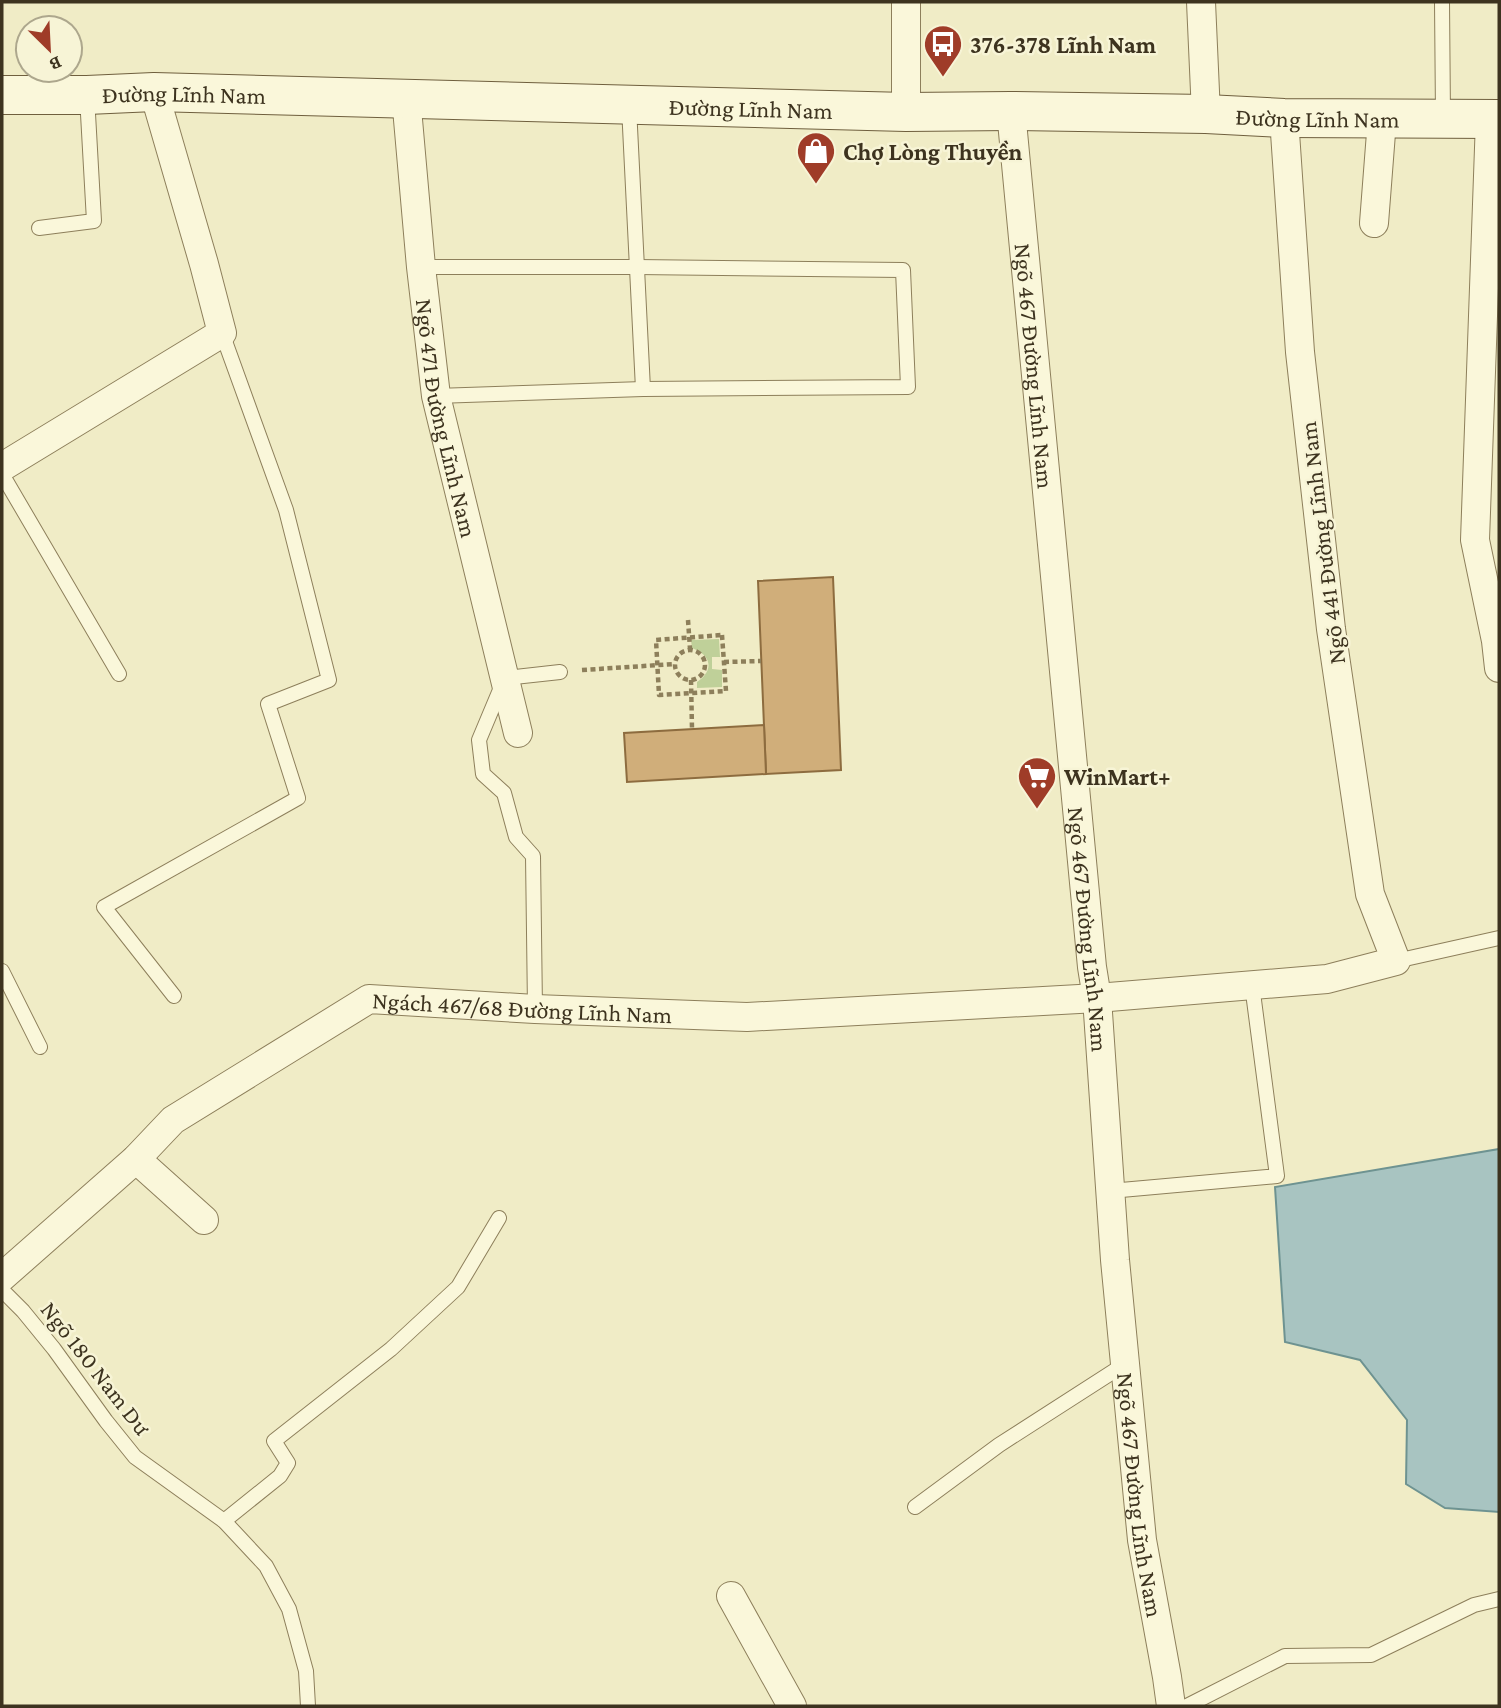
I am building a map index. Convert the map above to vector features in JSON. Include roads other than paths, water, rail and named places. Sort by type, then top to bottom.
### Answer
[{"type":"main road","name":"Đường Lĩnh Nam","points":[[2,94],[87,95],[153,92],[906,112],[1011,111],[1382,120],[1495,120]]},
{"type":"street","points":[[906,2],[906,112]]},
{"type":"street","points":[[1201,2],[1206,114]]},
{"type":"street","points":[[2,467],[222,333],[153,92]]},
{"type":"street","name":"Ngõ 471 Đường Lĩnh Nam","points":[[406,97],[436,396],[517,733]]},
{"type":"street","name":"Ngõ 467 Đường Lĩnh Nam","points":[[1011,111],[1097,998],[1115,1260],[1142,1540],[1171,1706]]},
{"type":"street","name":"Ngõ 441 Đường Lĩnh Nam","points":[[1284,118],[1300,352],[1331,629],[1370,894],[1396,961]]},
{"type":"street","points":[[1374,223],[1382,120]]},
{"type":"street","points":[[1495,120],[1475,540],[1499,665]]},
{"type":"street","name":"Ngách 467/68 Đường Lĩnh Nam","points":[[2,1277],[136,1159],[173,1120],[369,999],[747,1017],[1097,998],[1327,979],[1396,961]]},
{"type":"street","points":[[136,1159],[204,1220]]},
{"type":"street","points":[[731,1596],[792,1706]]},
{"type":"lane","points":[[1441,2],[1443,120]]},
{"type":"lane","points":[[39,228],[94,221],[87,95]]},
{"type":"lane","points":[[629,105],[643,388]]},
{"type":"lane","points":[[421,267],[903,271],[908,387],[643,388],[436,396]]},
{"type":"lane","points":[[174,996],[104,907],[298,798],[268,704],[329,680],[286,509],[222,333]]},
{"type":"lane","points":[[2,474],[119,674]]},
{"type":"lane","points":[[535,1009],[533,856],[516,837],[504,793],[483,774],[479,740],[505,678],[560,672]]},
{"type":"lane","points":[[1396,961],[1499,938]]},
{"type":"lane","points":[[2,971],[40,1046]]},
{"type":"lane","points":[[1110,1191],[1277,1176],[1252,985]]},
{"type":"lane","points":[[225,1521],[280,1476],[288,1463],[274,1441],[391,1349],[458,1287],[499,1218]]},
{"type":"lane","name":"Ngõ 180 Nam Dư","points":[[2,1290],[54,1349],[135,1457],[225,1521],[266,1566],[289,1609],[306,1671],[308,1706]]},
{"type":"lane","points":[[915,1507],[999,1446],[1125,1364]]},
{"type":"lane","points":[[1187,1706],[1285,1656],[1371,1655],[1474,1605],[1499,1600]]},
{"type":"water","points":[[1499,1149],[1499,1512],[1445,1508],[1406,1484],[1407,1420],[1360,1360],[1285,1342],[1275,1187]]},
{"type":"place","name":"376-378 Lĩnh Nam","points":[[943,78]]},
{"type":"place","name":"Chợ Lòng Thuyền","points":[[816,185]]},
{"type":"place","name":"WinMart+","points":[[1037,810]]}]
